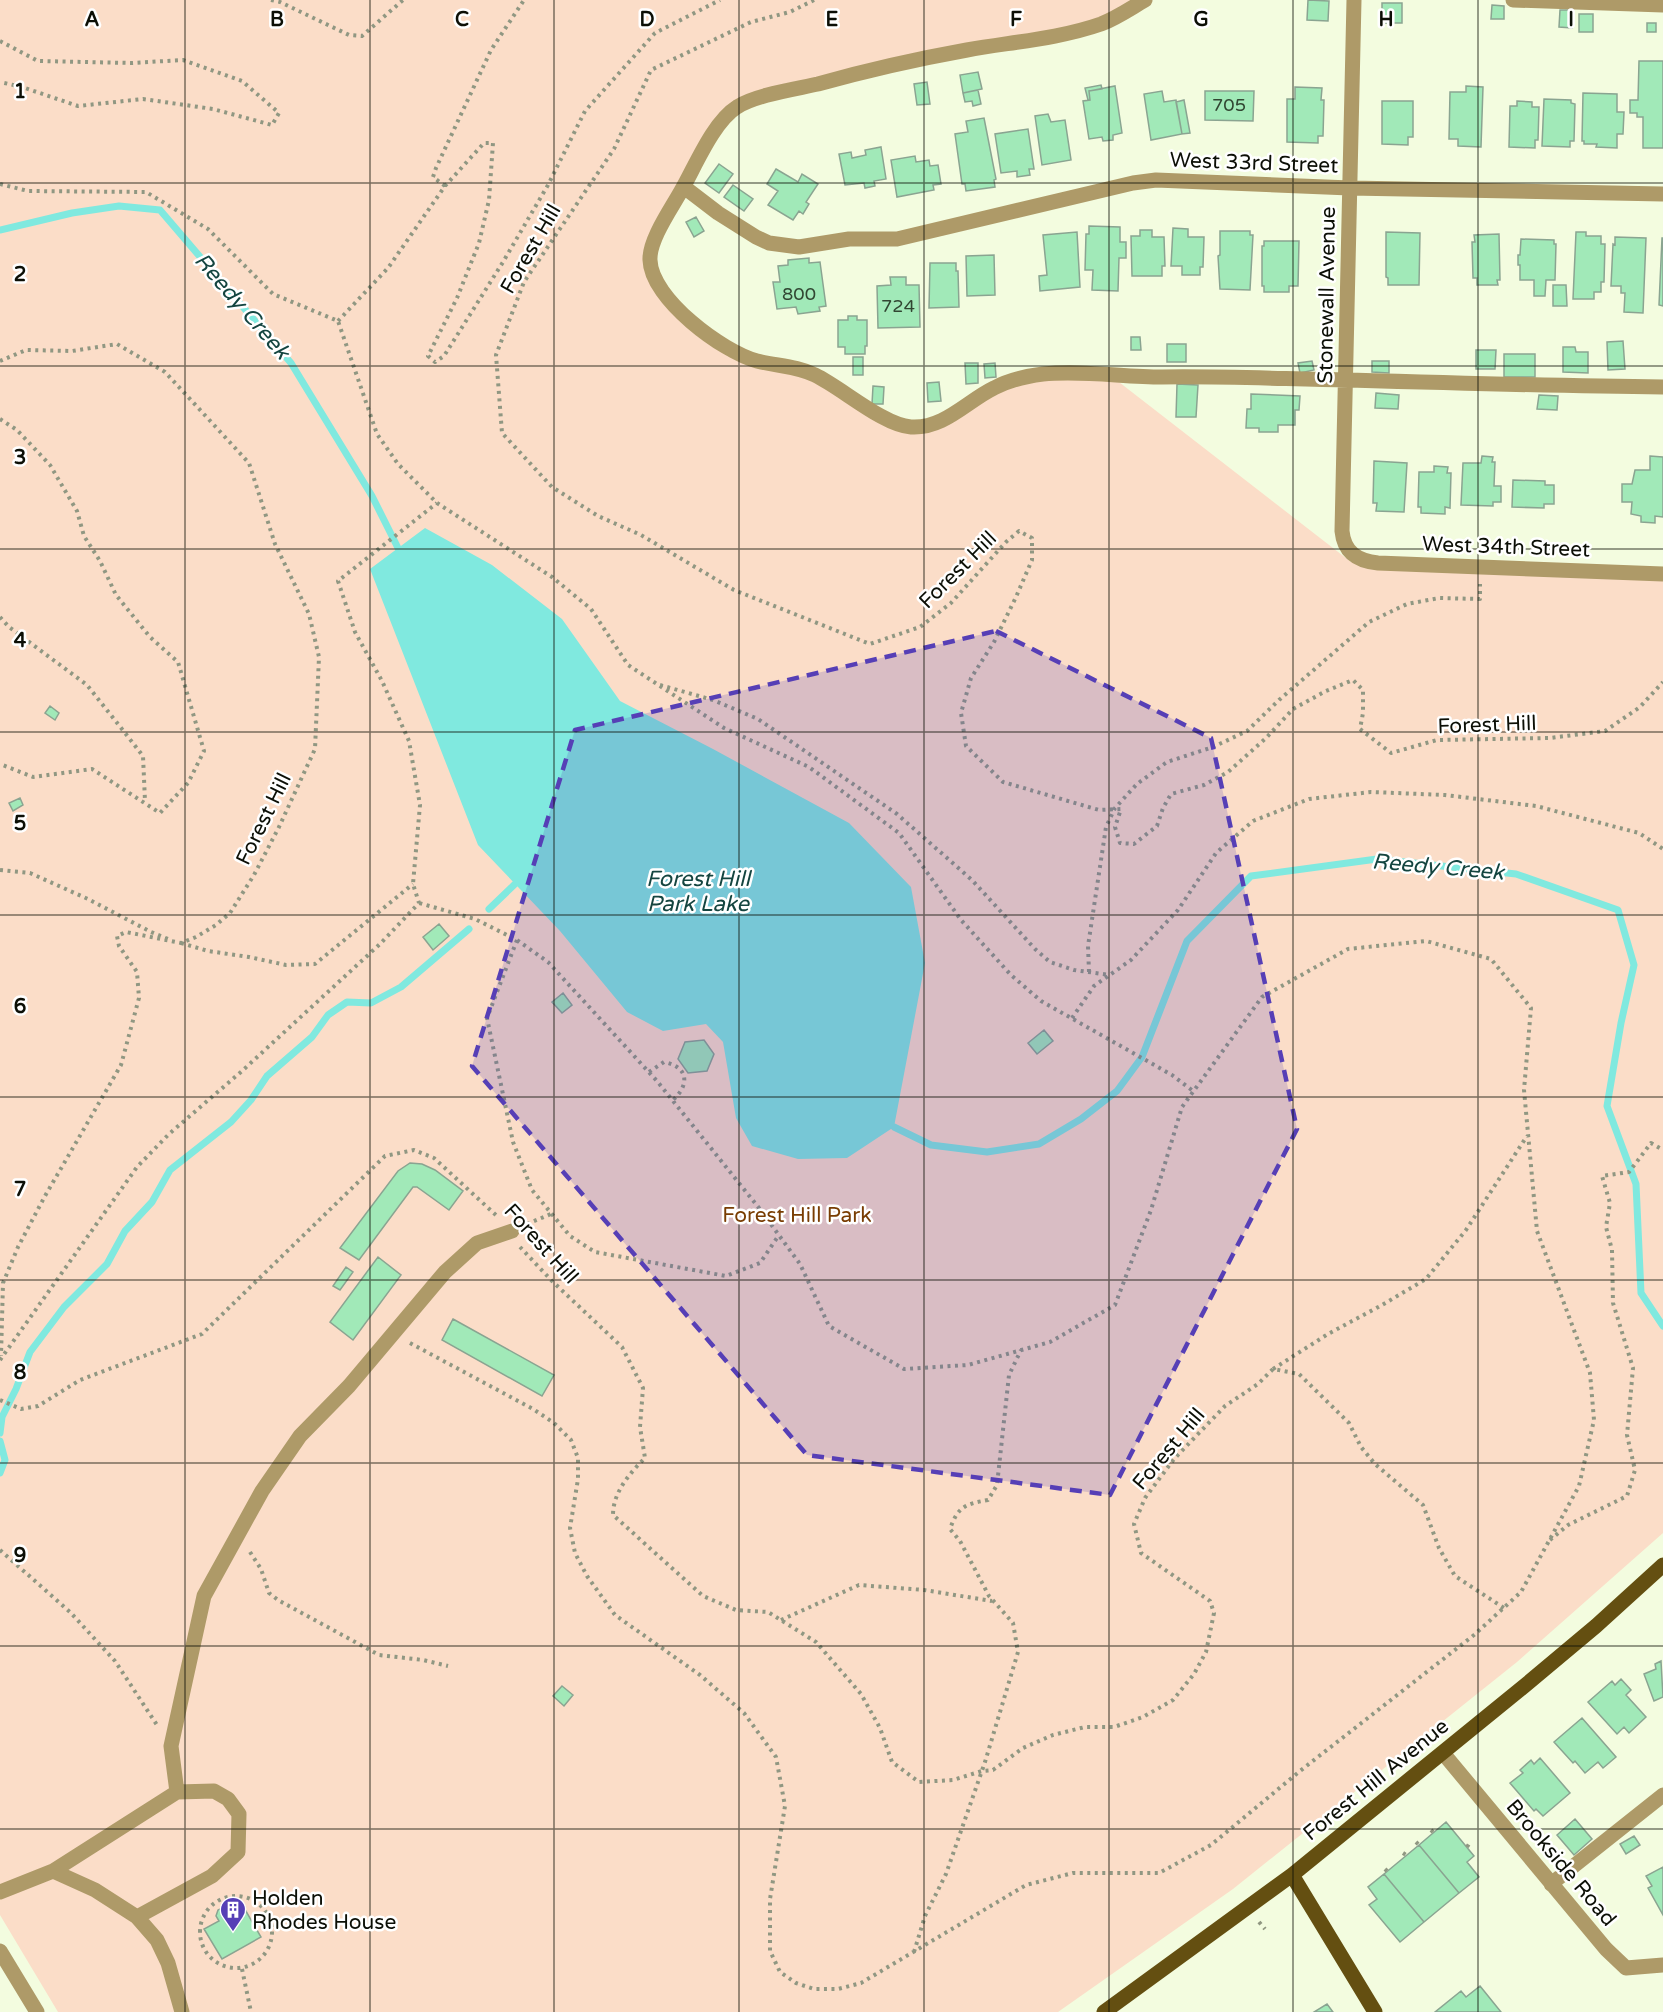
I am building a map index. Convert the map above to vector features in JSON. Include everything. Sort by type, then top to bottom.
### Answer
[{"type":"main road","name":"Forest Hill Avenue","points":[[1104,2012],[1292,1875],[1596,1626],[1662,1567]]},
{"type":"main road","points":[[1292,1875],[1375,2012]]},
{"type":"street","points":[[1146,0],[1107,21],[1069,33],[897,63],[737,107],[722,123],[700,154],[654,242],[650,259],[654,276],[678,309],[693,324],[731,349],[755,361],[811,373],[886,418],[901,425],[916,427],[936,423],[993,388],[1045,374],[1138,377],[1224,375],[1663,387]]},
{"type":"street","name":"Stonewall Avenue","points":[[1350,554],[1342,539],[1342,531],[1354,0]]},
{"type":"street","points":[[1513,0],[1663,5]]},
{"type":"street","name":"West 33rd Street","points":[[684,187],[734,224],[769,243],[799,247],[849,239],[897,238],[1133,183],[1156,180],[1350,188],[1663,194]]},
{"type":"street","name":"West 34th Street","points":[[1350,554],[1359,559],[1378,563],[1663,574]]},
{"type":"street","points":[[177,1792],[171,1746],[204,1596],[262,1491],[300,1436],[349,1386],[445,1272],[477,1243],[512,1231]]},
{"type":"street","name":"Brookside Road","points":[[1443,1753],[1606,1950],[1626,1968],[1663,1965]]},
{"type":"street","points":[[0,1892],[53,1871],[177,1792],[214,1791],[228,1799],[239,1814],[238,1852],[212,1876],[137,1917]]},
{"type":"street","points":[[1551,1884],[1663,1795]]},
{"type":"street","points":[[53,1871],[96,1890],[137,1917],[157,1940],[168,1963],[182,2012]]},
{"type":"street","points":[[0,1951],[37,2012]]},
{"type":"path","points":[[270,0],[349,35],[362,36],[404,0]]},
{"type":"path","points":[[444,186],[433,177],[436,168],[491,50],[524,0]]},
{"type":"path","name":"Forest Hill","points":[[338,321],[388,268],[444,186],[484,143],[492,143],[489,200],[478,243],[457,298],[428,356],[435,362],[444,356],[548,185],[585,111],[655,33],[720,0]]},
{"type":"path","name":"Forest Hill","points":[[814,0],[790,12],[751,22],[651,70],[614,149],[524,282],[496,355],[502,434],[552,487],[598,516],[641,536],[734,590],[870,644],[920,627],[951,603],[1006,542],[1019,531],[1032,538],[1032,560],[1016,597],[994,642],[971,678],[961,713],[966,746],[1003,782],[1099,810],[1121,809],[1115,827],[1120,843],[1134,843],[1157,826],[1171,794],[1204,785],[1228,772],[1266,738],[1293,709],[1353,680],[1363,690],[1364,713],[1360,729],[1391,753],[1437,740],[1550,738],[1605,731],[1640,707],[1663,682]]},
{"type":"path","points":[[0,41],[38,61],[132,63],[183,60],[242,81],[279,113],[272,125],[213,109],[143,99],[78,106],[0,82]]},
{"type":"path","points":[[0,184],[28,191],[146,192],[208,229],[273,294],[338,321],[377,434],[398,464],[437,503],[552,577],[591,609],[628,665],[724,728],[809,767],[899,833],[961,920],[1011,975],[1041,1001],[1172,1075],[1193,1091]]},
{"type":"path","name":"Forest Hill","points":[[0,361],[26,350],[72,351],[117,344],[165,372],[249,463],[275,544],[309,614],[319,657],[315,749],[279,827],[254,875],[230,913],[216,925],[181,944]]},
{"type":"path","points":[[0,419],[16,430],[50,465],[77,511],[84,536],[100,561],[116,595],[150,637],[178,662],[204,751],[188,783],[160,813],[92,769],[33,777],[0,764]]},
{"type":"path","points":[[419,903],[413,884],[420,805],[409,741],[382,681],[355,632],[338,580],[437,503]]},
{"type":"path","points":[[1089,972],[1088,946],[1107,827],[1115,808],[1137,784],[1167,762],[1213,747],[1247,731],[1369,622],[1407,604],[1439,598],[1480,599],[1481,567]]},
{"type":"path","points":[[0,617],[9,627],[87,685],[118,724],[143,756],[145,802]]},
{"type":"path","points":[[656,684],[713,700],[758,719],[897,814],[972,880],[1035,949],[1050,962],[1074,970],[1111,975]]},
{"type":"path","points":[[1072,1018],[1094,987],[1131,960],[1178,910],[1216,853],[1253,821],[1309,799],[1371,792],[1445,795],[1536,806],[1639,833],[1663,849]]},
{"type":"path","points":[[0,870],[30,873],[88,899],[151,932],[181,944]]},
{"type":"path","points":[[1,1358],[3,1283],[45,1196],[121,1065],[139,998],[137,972],[119,946],[117,936],[126,932],[208,951],[286,965],[315,964],[413,884]]},
{"type":"path","points":[[1,1358],[137,1167],[169,1134],[242,1071],[380,944],[419,903]]},
{"type":"path","points":[[393,1334],[532,1409],[554,1423],[571,1440],[578,1458],[578,1479],[570,1528],[575,1553],[587,1576],[615,1615],[700,1675],[744,1713],[776,1757],[785,1806],[770,1899],[770,1951],[780,1972],[796,1983],[814,1989],[838,1989],[861,1983],[1026,1885],[1073,1873],[1159,1873],[1211,1845],[1309,1764],[1474,1635],[1521,1592],[1580,1486],[1594,1420],[1590,1373],[1537,1231],[1524,1090],[1531,1008],[1491,959],[1426,941],[1348,949],[1262,997],[1182,1107],[1151,1210],[1115,1305],[1050,1342],[968,1365],[904,1369],[829,1326],[800,1264],[779,1235],[649,1072],[548,962],[517,940],[475,919],[419,903]]},
{"type":"path","points":[[517,940],[487,1018],[513,1142],[532,1190],[570,1236],[595,1252],[726,1276],[760,1263],[779,1235]]},
{"type":"path","points":[[649,1072],[663,1062],[680,1068],[684,1076],[684,1085],[679,1095],[672,1101]]},
{"type":"path","name":"Forest Hill","points":[[0,1400],[21,1408],[38,1406],[80,1380],[202,1334],[385,1156],[414,1150],[434,1158],[512,1231],[517,1244],[552,1281],[622,1347],[643,1388],[640,1427],[645,1458],[624,1481],[613,1507],[613,1515],[703,1596],[736,1610],[768,1612],[816,1642],[861,1694],[880,1728],[892,1762],[919,1782],[952,1780],[993,1770],[1023,1748],[1053,1735],[1085,1726],[1114,1727],[1143,1717],[1173,1700],[1194,1674],[1206,1652],[1214,1614],[1210,1601],[1141,1553],[1134,1524],[1145,1498],[1174,1459],[1225,1406],[1258,1384],[1273,1369],[1328,1334],[1426,1279],[1466,1230],[1528,1135]]},
{"type":"path","points":[[1547,1542],[1568,1525],[1627,1496],[1635,1470],[1627,1435],[1633,1368],[1613,1303],[1612,1250],[1606,1227],[1610,1203],[1602,1176],[1629,1172],[1651,1143],[1663,1150]]},
{"type":"path","points":[[512,1231],[551,1214]]},
{"type":"path","points":[[914,1953],[925,1916],[946,1874],[982,1771],[1018,1652],[1013,1623],[993,1601],[960,1541],[950,1529],[955,1515],[967,1504],[988,1500],[997,1485],[1009,1374],[1021,1350]]},
{"type":"path","points":[[1273,1369],[1299,1374],[1349,1423],[1361,1447],[1375,1464],[1423,1505],[1439,1548],[1455,1576],[1504,1608]]},
{"type":"path","points":[[234,1543],[251,1552],[261,1569],[269,1593],[278,1600],[380,1655],[423,1660],[448,1666]]},
{"type":"path","points":[[0,1550],[70,1612],[115,1661],[171,1746]]},
{"type":"path","points":[[781,1620],[859,1585],[924,1590],[993,1601]]},
{"type":"path","points":[[229,1895],[242,1895],[253,1899],[270,1917],[271,1942],[265,1953],[256,1962],[242,1968],[222,1966],[205,1951],[200,1940],[199,1928],[208,1907],[229,1895]]},
{"type":"path","points":[[1259,1922],[1265,1929]]},
{"type":"path","points":[[242,1968],[251,2012]]},
{"type":"highlighted area","points":[[996,631],[1211,738],[1297,1129],[1110,1495],[807,1455],[472,1066],[575,730]]},
{"type":"green space","name":"Forest Hill Park","points":[[0,0],[1143,0],[1124,13],[764,98],[725,118],[654,245],[658,281],[696,327],[794,371],[881,415],[929,424],[994,385],[1106,372],[1351,562],[1663,573],[1663,1533],[1517,1662],[1233,1889],[1058,2012],[58,2012],[0,1915]]},
{"type":"water","name":"Forest Hill Park Lake","points":[[425,528],[492,565],[562,619],[620,701],[849,823],[911,887],[925,963],[894,1127],[847,1158],[798,1159],[752,1146],[736,1118],[723,1042],[706,1024],[663,1031],[627,1012],[560,931],[478,845],[370,569]]},
{"type":"building","points":[[1308,0],[1329,1],[1328,21],[1307,20]]},
{"type":"building","points":[[1382,3],[1402,3],[1402,23],[1382,23]]},
{"type":"building","points":[[1492,5],[1504,6],[1504,19],[1491,19]]},
{"type":"building","points":[[1560,10],[1573,10],[1572,28],[1559,27]]},
{"type":"building","points":[[1579,14],[1593,14],[1593,32],[1579,32]]},
{"type":"building","points":[[1647,23],[1656,23],[1656,32],[1647,32]]},
{"type":"building","points":[[1639,61],[1663,61],[1663,148],[1643,148],[1643,117],[1637,117],[1637,113],[1630,113],[1630,100],[1638,100]]},
{"type":"building","points":[[978,72],[982,89],[963,93],[960,75]]},
{"type":"building","points":[[927,82],[930,104],[917,105],[914,84]]},
{"type":"building","points":[[1101,85],[1102,89],[1089,91],[1090,100],[1088,100],[1085,88]]},
{"type":"building","points":[[1115,86],[1122,133],[1113,135],[1113,140],[1103,141],[1102,137],[1089,139],[1083,101],[1090,100],[1089,91]]},
{"type":"building","points":[[1466,86],[1483,87],[1481,147],[1458,146],[1458,139],[1449,139],[1450,92],[1466,92]]},
{"type":"building","points":[[1295,87],[1322,88],[1323,136],[1318,136],[1318,143],[1287,142],[1287,99],[1295,99]]},
{"type":"building","points":[[978,90],[981,104],[973,106],[972,101],[965,102],[963,93]]},
{"type":"building","points":[[1162,91],[1164,102],[1176,100],[1182,134],[1151,140],[1144,94]]},
{"type":"building","points":[[1205,91],[1254,91],[1253,121],[1205,120]]},
{"type":"building","points":[[1583,93],[1617,94],[1617,112],[1624,112],[1623,134],[1617,134],[1617,148],[1596,147],[1597,144],[1584,144],[1582,141]]},
{"type":"building","points":[[1544,99],[1571,100],[1571,103],[1575,104],[1574,141],[1570,141],[1570,147],[1542,146]]},
{"type":"building","points":[[1184,100],[1190,133],[1182,134],[1176,102]]},
{"type":"building","points":[[1382,101],[1413,101],[1413,137],[1408,137],[1408,145],[1382,144]]},
{"type":"building","points":[[1517,101],[1532,102],[1532,107],[1539,107],[1538,140],[1535,140],[1535,148],[1509,147],[1510,106],[1517,106]]},
{"type":"building","points":[[1048,114],[1051,122],[1065,120],[1071,160],[1042,165],[1035,116]]},
{"type":"building","points":[[984,118],[996,179],[994,180],[995,187],[966,191],[965,184],[962,184],[955,134],[968,132],[966,121]]},
{"type":"building","points":[[1028,129],[1034,169],[1029,169],[1030,175],[1017,177],[1017,171],[1001,173],[995,134]]},
{"type":"building","points":[[881,147],[886,179],[874,181],[875,186],[865,188],[864,183],[845,185],[839,154],[851,152],[852,158],[866,155],[865,150]]},
{"type":"building","points":[[915,156],[916,162],[929,160],[930,166],[938,165],[941,184],[933,185],[934,190],[897,197],[891,160]]},
{"type":"building","points":[[719,164],[733,174],[719,193],[705,183]]},
{"type":"building","points":[[776,169],[798,182],[802,174],[818,184],[806,202],[809,204],[803,214],[799,211],[793,220],[768,205],[778,191],[767,184]]},
{"type":"building","points":[[733,185],[753,199],[744,211],[724,197]]},
{"type":"building","points":[[696,217],[704,231],[694,237],[686,222]]},
{"type":"building","points":[[1089,226],[1120,227],[1120,242],[1126,242],[1126,258],[1119,258],[1118,291],[1092,290],[1093,270],[1085,270],[1086,234],[1089,234]]},
{"type":"building","points":[[1173,228],[1188,229],[1188,237],[1204,237],[1203,267],[1200,267],[1200,275],[1182,275],[1182,266],[1171,266]]},
{"type":"building","points":[[1140,230],[1152,230],[1152,237],[1164,237],[1165,266],[1162,266],[1162,276],[1132,276],[1131,236],[1140,236]]},
{"type":"building","points":[[1220,231],[1250,231],[1250,235],[1253,235],[1250,290],[1220,289],[1218,256],[1220,255]]},
{"type":"building","points":[[1077,232],[1080,287],[1040,291],[1039,276],[1047,275],[1043,235]]},
{"type":"building","points":[[1386,232],[1420,233],[1419,285],[1388,285]]},
{"type":"building","points":[[1576,232],[1586,232],[1586,236],[1601,236],[1601,244],[1605,244],[1604,282],[1601,282],[1601,292],[1594,292],[1594,299],[1573,299]]},
{"type":"building","points":[[1499,234],[1500,280],[1497,280],[1498,285],[1477,285],[1477,278],[1473,278],[1472,242],[1475,242],[1474,235]]},
{"type":"building","points":[[1615,237],[1646,238],[1643,313],[1624,312],[1625,293],[1621,293],[1621,286],[1611,286]]},
{"type":"building","points":[[1663,238],[1663,306],[1659,305]]},
{"type":"building","points":[[1521,239],[1554,240],[1556,244],[1555,280],[1546,280],[1545,296],[1534,296],[1534,280],[1520,280],[1518,255],[1520,255]]},
{"type":"building","points":[[1264,241],[1299,241],[1298,286],[1289,286],[1289,292],[1264,292],[1262,246],[1264,246]]},
{"type":"building","points":[[994,255],[995,295],[967,296],[966,256]]},
{"type":"building","points":[[809,258],[809,263],[820,262],[826,306],[819,307],[820,311],[798,314],[796,307],[777,309],[773,282],[780,282],[778,266],[788,265],[788,260]]},
{"type":"building","points":[[930,263],[956,263],[959,307],[929,308]]},
{"type":"building","points":[[890,277],[906,277],[906,285],[919,285],[920,327],[878,328],[877,286],[891,285]]},
{"type":"building","points":[[1553,285],[1566,285],[1567,306],[1553,306]]},
{"type":"building","points":[[848,316],[857,316],[857,320],[867,320],[865,354],[845,354],[845,347],[838,347],[838,320],[848,320]]},
{"type":"building","points":[[1131,337],[1140,337],[1141,350],[1131,350]]},
{"type":"building","points":[[1623,341],[1625,369],[1608,370],[1607,342]]},
{"type":"building","points":[[1167,344],[1186,344],[1186,362],[1167,362]]},
{"type":"building","points":[[1563,347],[1575,347],[1576,352],[1588,352],[1588,373],[1563,372]]},
{"type":"building","points":[[1476,350],[1496,350],[1495,369],[1476,369]]},
{"type":"building","points":[[1504,354],[1535,354],[1535,377],[1504,377]]},
{"type":"building","points":[[853,357],[863,357],[863,375],[853,375]]},
{"type":"building","points":[[1312,361],[1314,370],[1300,373],[1298,363]]},
{"type":"building","points":[[1372,361],[1389,361],[1389,373],[1372,372]]},
{"type":"building","points":[[965,363],[978,363],[978,383],[966,384]]},
{"type":"building","points":[[995,363],[996,377],[985,378],[984,364]]},
{"type":"building","points":[[939,382],[941,401],[928,402],[927,383]]},
{"type":"building","points":[[1177,384],[1198,385],[1196,417],[1176,417]]},
{"type":"building","points":[[873,386],[884,387],[883,404],[872,404]]},
{"type":"building","points":[[1376,393],[1399,395],[1398,409],[1375,408]]},
{"type":"building","points":[[1251,394],[1300,396],[1299,410],[1295,410],[1295,425],[1278,425],[1278,432],[1259,432],[1259,428],[1246,428],[1247,409],[1251,409]]},
{"type":"building","points":[[1539,395],[1558,396],[1557,410],[1537,409]]},
{"type":"building","points":[[1482,456],[1493,457],[1492,462],[1495,462],[1494,486],[1501,486],[1501,502],[1493,502],[1493,506],[1461,505],[1463,463],[1481,463]]},
{"type":"building","points":[[1650,456],[1663,457],[1663,517],[1655,516],[1655,523],[1641,522],[1641,516],[1631,514],[1632,502],[1622,502],[1622,484],[1632,484],[1635,470],[1650,470]]},
{"type":"building","points":[[1374,461],[1407,463],[1404,512],[1376,511],[1377,503],[1373,503]]},
{"type":"building","points":[[1434,466],[1448,467],[1447,473],[1451,473],[1450,508],[1445,507],[1445,514],[1421,513],[1421,507],[1418,507],[1419,472],[1434,472]]},
{"type":"building","points":[[1513,480],[1545,481],[1545,485],[1554,485],[1554,504],[1544,504],[1544,508],[1512,507]]},
{"type":"building","points":[[50,706],[59,713],[55,720],[45,713]]},
{"type":"building","points":[[20,798],[23,805],[13,811],[9,803]]},
{"type":"building","points":[[439,924],[449,936],[433,950],[423,937]]},
{"type":"building","points":[[563,993],[572,1005],[562,1013],[552,1002]]},
{"type":"building","points":[[1044,1030],[1053,1041],[1037,1054],[1028,1043]]},
{"type":"building","points":[[704,1040],[714,1054],[707,1071],[688,1073],[678,1059],[685,1042]]},
{"type":"building","points":[[410,1163],[422,1164],[435,1170],[463,1191],[449,1210],[417,1187],[413,1187],[359,1260],[340,1248],[398,1171]]},
{"type":"building","points":[[378,1257],[401,1275],[353,1340],[330,1322]]},
{"type":"building","points":[[346,1267],[353,1272],[340,1290],[333,1286]]},
{"type":"building","points":[[453,1319],[554,1375],[542,1396],[442,1340]]},
{"type":"building","points":[[1661,1661],[1663,1697],[1654,1701],[1644,1674],[1656,1669],[1655,1664]]},
{"type":"building","points":[[1621,1679],[1631,1690],[1626,1695],[1646,1717],[1629,1733],[1624,1727],[1617,1734],[1588,1702],[1612,1681],[1615,1685]]},
{"type":"building","points":[[562,1686],[573,1695],[564,1706],[553,1696]]},
{"type":"building","points":[[1582,1718],[1616,1757],[1603,1768],[1598,1762],[1585,1773],[1554,1742]]},
{"type":"building","points":[[1540,1758],[1570,1793],[1543,1816],[1536,1809],[1534,1811],[1510,1783],[1523,1773],[1520,1770],[1531,1760],[1534,1764]]},
{"type":"building","points":[[1575,1819],[1592,1839],[1574,1855],[1557,1835]]},
{"type":"building","points":[[1446,1822],[1474,1856],[1467,1862],[1479,1877],[1459,1893],[1419,1845]]},
{"type":"building","points":[[1634,1836],[1640,1845],[1626,1854],[1620,1844]]},
{"type":"building","points":[[1419,1845],[1459,1893],[1424,1922],[1384,1874]]},
{"type":"building","points":[[1663,1867],[1663,1915],[1648,1888],[1652,1886],[1646,1876]]},
{"type":"building","points":[[1384,1874],[1424,1922],[1400,1942],[1369,1905],[1377,1899],[1368,1887]]},
{"type":"building","name":"Holden Rhodes House","points":[[243,1906],[261,1937],[222,1959],[204,1929],[219,1921],[216,1916],[218,1910],[224,1907],[229,1908],[232,1913]]},
{"type":"building","points":[[1480,1986],[1501,2012],[1435,2012],[1461,1991],[1466,1997]]},
{"type":"building","points":[[1327,2004],[1333,2012],[1314,2012]]},
{"type":"waterway","name":"Reedy Creek","points":[[0,230],[72,213],[119,206],[160,210],[291,363],[372,496],[398,548]]},
{"type":"waterway","name":"Reedy Creek","points":[[894,1127],[931,1145],[987,1152],[1039,1144],[1081,1119],[1117,1091],[1142,1057],[1187,941],[1251,876],[1377,859],[1516,874],[1618,910],[1634,965],[1621,1023],[1607,1106],[1636,1184],[1641,1293],[1663,1326]]},
{"type":"waterway","points":[[489,909],[515,884]]},
{"type":"waterway","points":[[0,1433],[2,1417],[30,1352],[64,1307],[107,1264],[125,1231],[152,1202],[170,1170],[231,1122],[251,1100],[267,1076],[312,1037],[328,1015],[347,1002],[371,1003],[401,987],[469,929]]},
{"type":"waterway","points":[[0,1441],[5,1460],[0,1473]]},
{"type":"place","name":"Holden Rhodes House","points":[[233,1933]]}]
